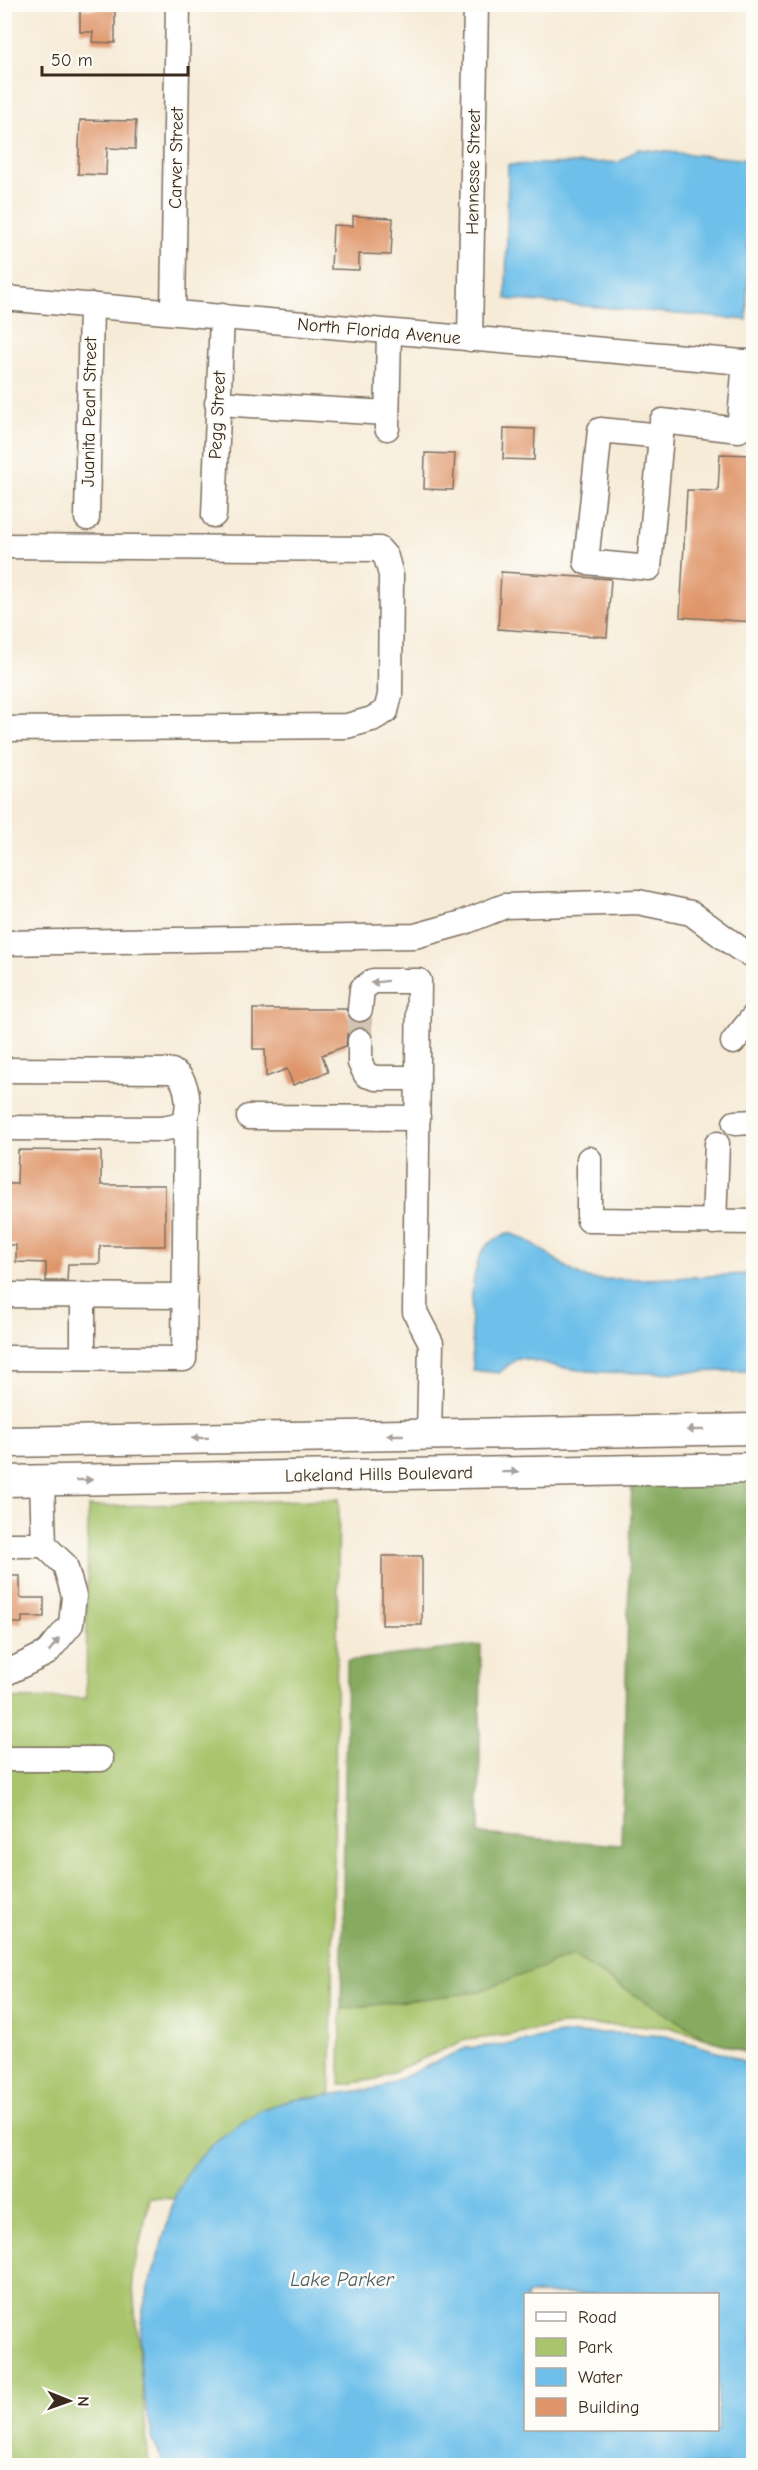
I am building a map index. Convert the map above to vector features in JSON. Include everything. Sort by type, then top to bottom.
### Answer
[{"type":"main road","points":[[4,1442],[753,1429]]},
{"type":"main road","points":[[573,1471],[633,1454],[753,1454]]},
{"type":"main road","name":"Lakeland Hills Boulevard","points":[[4,1481],[753,1468]]},
{"type":"street","name":"Carver Street","points":[[173,311],[178,4]]},
{"type":"street","name":"Hennesse Street","points":[[470,339],[476,4]]},
{"type":"street","name":"North Florida Avenue","points":[[4,298],[749,362]]},
{"type":"street","name":"Juanita Pearl Street","points":[[87,518],[91,305]]},
{"type":"street","name":"Pegg Street","points":[[214,515],[222,316]]},
{"type":"street","points":[[217,403],[387,420],[389,332]]},
{"type":"street","points":[[661,436],[600,430],[586,562],[649,568],[661,436],[662,421],[739,430],[749,362]]},
{"type":"street","points":[[4,546],[379,549],[386,557],[391,575],[391,587],[390,694],[386,711],[372,719],[347,726],[4,729]]},
{"type":"street","points":[[4,944],[415,936],[462,923],[505,906],[638,902],[691,914],[753,956]]},
{"type":"street","points":[[360,1009],[362,989],[373,981],[419,981],[415,1312],[431,1343],[429,1435]]},
{"type":"street","points":[[733,1042],[753,1016]]},
{"type":"street","points":[[360,1041],[360,1063],[366,1075],[376,1078],[418,1078]]},
{"type":"street","points":[[4,1070],[172,1071],[180,1077],[185,1087],[187,1103],[184,1359],[4,1358]]},
{"type":"street","points":[[249,1117],[418,1118]]},
{"type":"street","points":[[4,1128],[161,1130],[179,1125],[186,1118]]},
{"type":"street","points":[[714,1222],[717,1144]]},
{"type":"street","points":[[589,1159],[589,1220],[753,1222]]},
{"type":"street","points":[[4,1295],[185,1296]]},
{"type":"street","points":[[82,1295],[83,1359]]},
{"type":"street","points":[[4,1674],[47,1653],[71,1624],[74,1596],[64,1565],[44,1545],[42,1481]]},
{"type":"street","points":[[4,1545],[44,1545]]},
{"type":"street","points":[[4,1759],[101,1759]]},
{"type":"green space","points":[[753,1478],[753,2057],[738,2049],[707,2039],[572,1956],[477,1992],[341,2009],[347,1661],[481,1645],[479,1834],[621,1845],[632,1480]]},
{"type":"green space","points":[[339,1499],[329,2203],[150,2198],[132,2277],[149,2465],[5,2465],[5,1699],[86,1698],[88,1507]]},
{"type":"green space","points":[[572,1955],[707,2039],[669,2027],[561,2025],[509,2035],[465,2040],[377,2079],[340,2085],[341,2009],[477,1992]]},
{"type":"water","points":[[638,149],[749,160],[747,320],[506,299],[508,165],[619,162]]},
{"type":"water","points":[[507,1233],[528,1241],[566,1267],[591,1279],[653,1279],[753,1274],[753,1371],[639,1373],[594,1371],[564,1368],[517,1358],[499,1373],[473,1370],[471,1308],[478,1261],[486,1246]]},
{"type":"water","name":"Lake Parker","points":[[616,2033],[666,2036],[733,2056],[753,2067],[753,2465],[165,2465],[153,2441],[142,2384],[139,2342],[143,2309],[176,2193],[192,2166],[217,2140],[262,2109],[291,2100],[380,2088],[466,2048],[511,2044],[561,2034]]},
{"type":"building","points":[[80,9],[115,9],[115,43],[92,42],[93,32],[80,32]]},
{"type":"building","points":[[80,120],[136,121],[135,149],[107,148],[106,175],[78,174]]},
{"type":"building","points":[[353,216],[393,218],[391,255],[359,254],[359,270],[331,269],[333,225],[353,226]]},
{"type":"building","points":[[504,428],[535,429],[534,460],[503,459]]},
{"type":"building","points":[[425,453],[455,454],[453,490],[424,489]]},
{"type":"building","points":[[720,454],[753,455],[753,622],[680,617],[687,490],[718,491]]},
{"type":"building","points":[[501,572],[611,579],[607,637],[498,629]]},
{"type":"building","points":[[253,1009],[346,1009],[351,1020],[358,1023],[371,1018],[371,1033],[361,1027],[352,1029],[347,1034],[346,1046],[322,1055],[328,1072],[293,1085],[287,1069],[266,1077],[265,1049],[253,1049]]},
{"type":"building","points":[[18,1150],[101,1151],[101,1185],[165,1185],[165,1246],[100,1246],[100,1264],[68,1264],[67,1281],[46,1281],[46,1263],[16,1262],[16,1245],[4,1245],[4,1184],[17,1184]]},
{"type":"building","points":[[382,1556],[422,1556],[422,1625],[382,1625]]},
{"type":"building","points":[[4,1576],[20,1576],[20,1598],[44,1598],[44,1617],[22,1617],[22,1623],[4,1623]]},
{"type":"tunnel","points":[[360,1009],[360,1041]]}]
